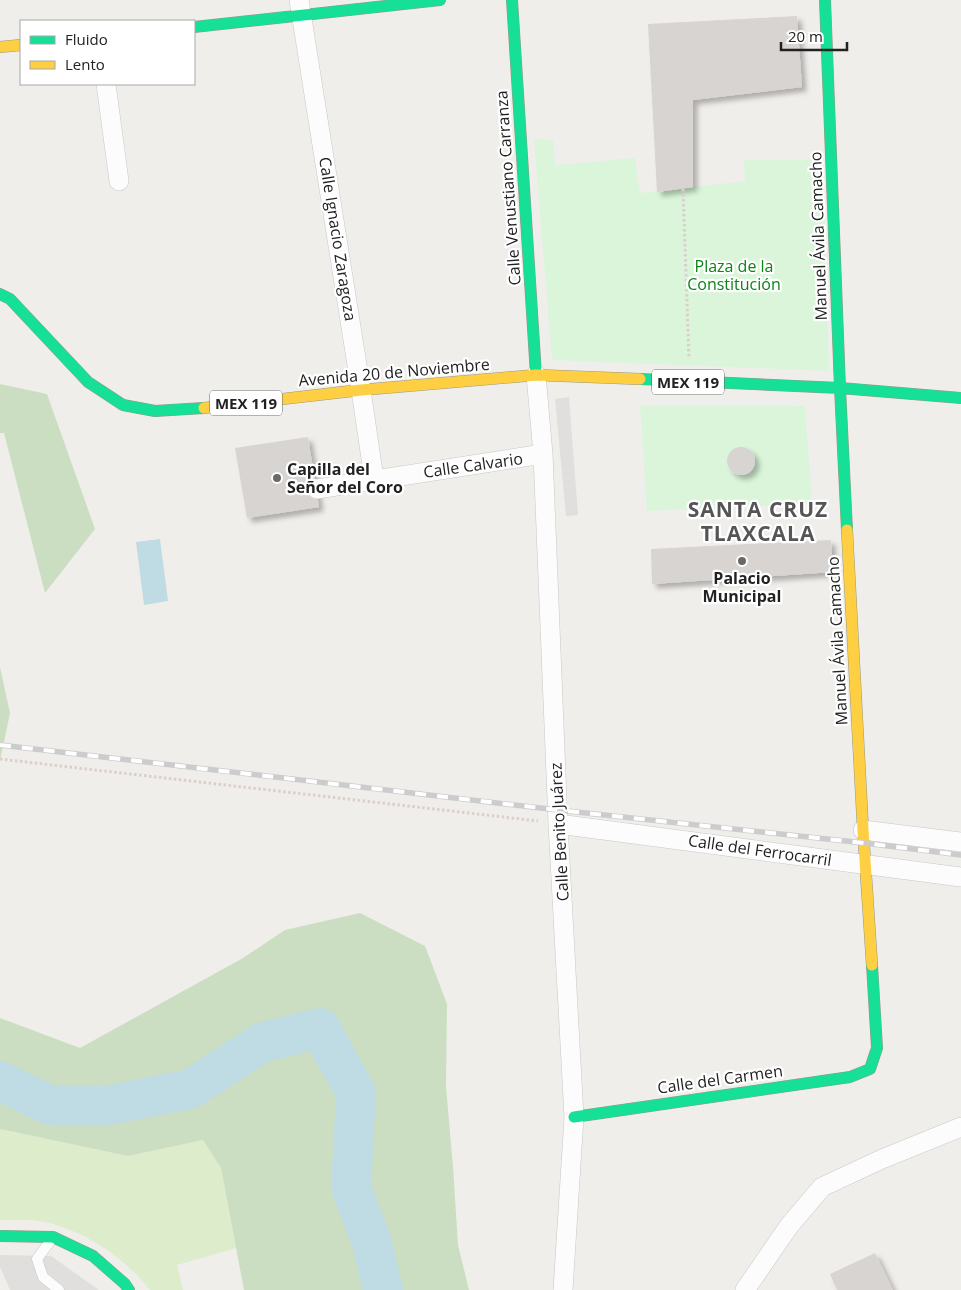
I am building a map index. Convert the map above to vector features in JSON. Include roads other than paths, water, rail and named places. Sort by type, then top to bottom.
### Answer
[{"type":"main road","points":[[195,28],[301,8],[440,0]]},
{"type":"main road","name":"Calle Venustiano Carranza","points":[[512,0],[536,374]]},
{"type":"main road","name":"Manuel Ávila Camacho","points":[[825,0],[840,388],[863,830],[877,1048],[870,1069]]},
{"type":"main road","points":[[0,47],[20,45]]},
{"type":"main road","name":"Avenida 20 de Noviembre","points":[[0,294],[10,299],[88,382],[123,405],[155,411],[202,408],[361,390],[536,374]]},
{"type":"main road","name":"MEX 119","points":[[536,374],[840,388],[961,398]]},
{"type":"main road","name":"Calle del Carmen","points":[[574,1117],[850,1076],[870,1069]]},
{"type":"main road","points":[[0,1236],[53,1237],[93,1256],[125,1288]]},
{"type":"street","name":"Calle Ignacio Zaragoza","points":[[301,8],[374,479]]},
{"type":"street","points":[[106,85],[119,181]]},
{"type":"street","name":"Calle Benito Juárez","points":[[536,374],[543,454],[558,824],[574,1117],[563,1290]]},
{"type":"street","name":"Calle Calvario","points":[[317,489],[543,454]]},
{"type":"street","name":"Calle del Ferrocarril","points":[[558,824],[961,877]]},
{"type":"street","points":[[863,830],[961,842]]},
{"type":"street","points":[[745,1290],[789,1226],[822,1187],[882,1159],[961,1127]]},
{"type":"lane","points":[[53,1237],[37,1259],[43,1277],[58,1290]]},
{"type":"water","points":[[160,539],[168,601],[144,605],[136,542]]},
{"type":"waterway","points":[[0,1081],[50,1105],[104,1106],[190,1089],[263,1042],[320,1028],[356,1093],[351,1188],[372,1243],[383,1290]]},
{"type":"railway","points":[[0,745],[961,855]]},
{"type":"place","name":"Capilla del Señor del Coro","points":[[277,478]]},
{"type":"place","name":"Palacio Municipal","points":[[742,561]]},
{"type":"district","name":"SANTA CRUZ TLAXCALA","points":[[758,521]]},
{"type":"park label","name":"Plaza de la Constitución","points":[[734,275]]}]
